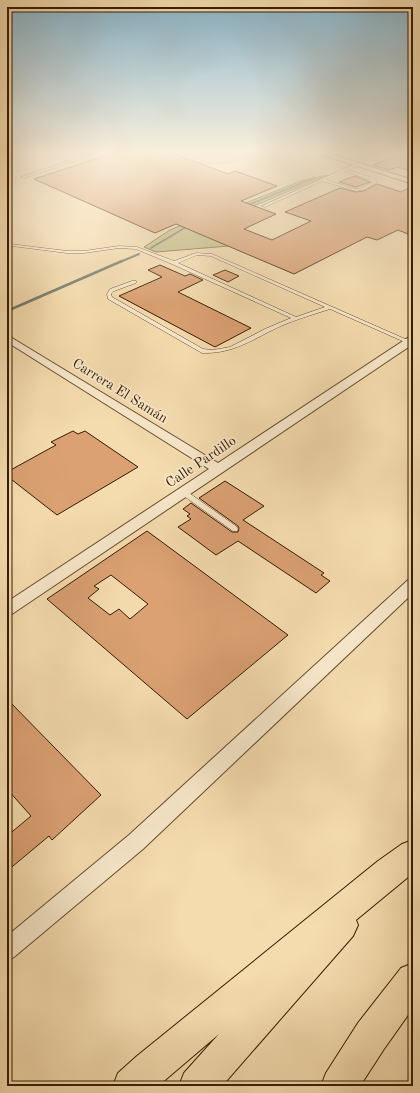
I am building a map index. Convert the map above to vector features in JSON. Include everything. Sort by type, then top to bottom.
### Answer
[{"type":"highway","points":[[131,1086],[401,864]]},
{"type":"highway","points":[[197,1086],[401,864]]},
{"type":"highway","points":[[339,1086],[372,1036],[413,980]]},
{"type":"street","name":"Carrera El Samán","points":[[7,338],[218,469]]},
{"type":"street","name":"Calle Pardillo","points":[[7,610],[411,340]]},
{"type":"street","points":[[7,950],[136,842],[413,584]]},
{"type":"lane","points":[[264,206],[271,203]]},
{"type":"lane","points":[[12,245],[67,252],[84,252],[119,247],[136,248],[174,263],[295,318]]},
{"type":"lane","points":[[174,263],[196,254],[212,255],[330,308],[411,340]]},
{"type":"lane","points":[[134,282],[112,290],[109,294],[110,298],[202,351],[225,351],[295,318],[330,308]]},
{"type":"lane","points":[[183,492],[235,529]]},
{"type":"shaded area","points":[[246,203],[261,203],[195,231],[229,246],[156,252],[144,247],[170,230],[214,212]]},
{"type":"building","points":[[88,203],[246,203],[276,214],[244,229],[272,240],[311,221],[285,212],[306,203],[413,203],[413,236],[398,230],[377,240],[367,237],[294,274],[176,224],[155,233]]},
{"type":"building","points":[[160,265],[185,276],[190,274],[203,280],[178,292],[251,328],[215,347],[119,296],[162,277],[148,270]]},
{"type":"building","points":[[225,270],[239,276],[228,282],[213,275]]},
{"type":"building","points":[[73,431],[78,434],[85,431],[138,467],[57,515],[7,476],[7,472],[56,445],[51,442]]},
{"type":"building","points":[[225,481],[264,506],[243,520],[324,573],[321,575],[330,581],[316,593],[238,541],[216,555],[178,527],[191,519],[187,516],[190,514],[183,509],[191,503],[232,532],[238,532],[238,526],[199,498]]},
{"type":"building","points":[[147,531],[288,635],[187,719],[47,599]],"holes":[[[111,575],[148,604],[130,619],[119,609],[110,615],[88,598],[99,589],[94,586]]]},
{"type":"building","points":[[7,699],[101,795],[52,840],[49,836],[7,871],[7,836],[31,816],[7,789]]},
{"type":"waterway","points":[[246,206],[253,203]]},
{"type":"waterway","points":[[151,248],[188,226]]},
{"type":"waterway","points":[[120,262],[139,254]]},
{"type":"waterway","points":[[7,311],[122,261]]}]
